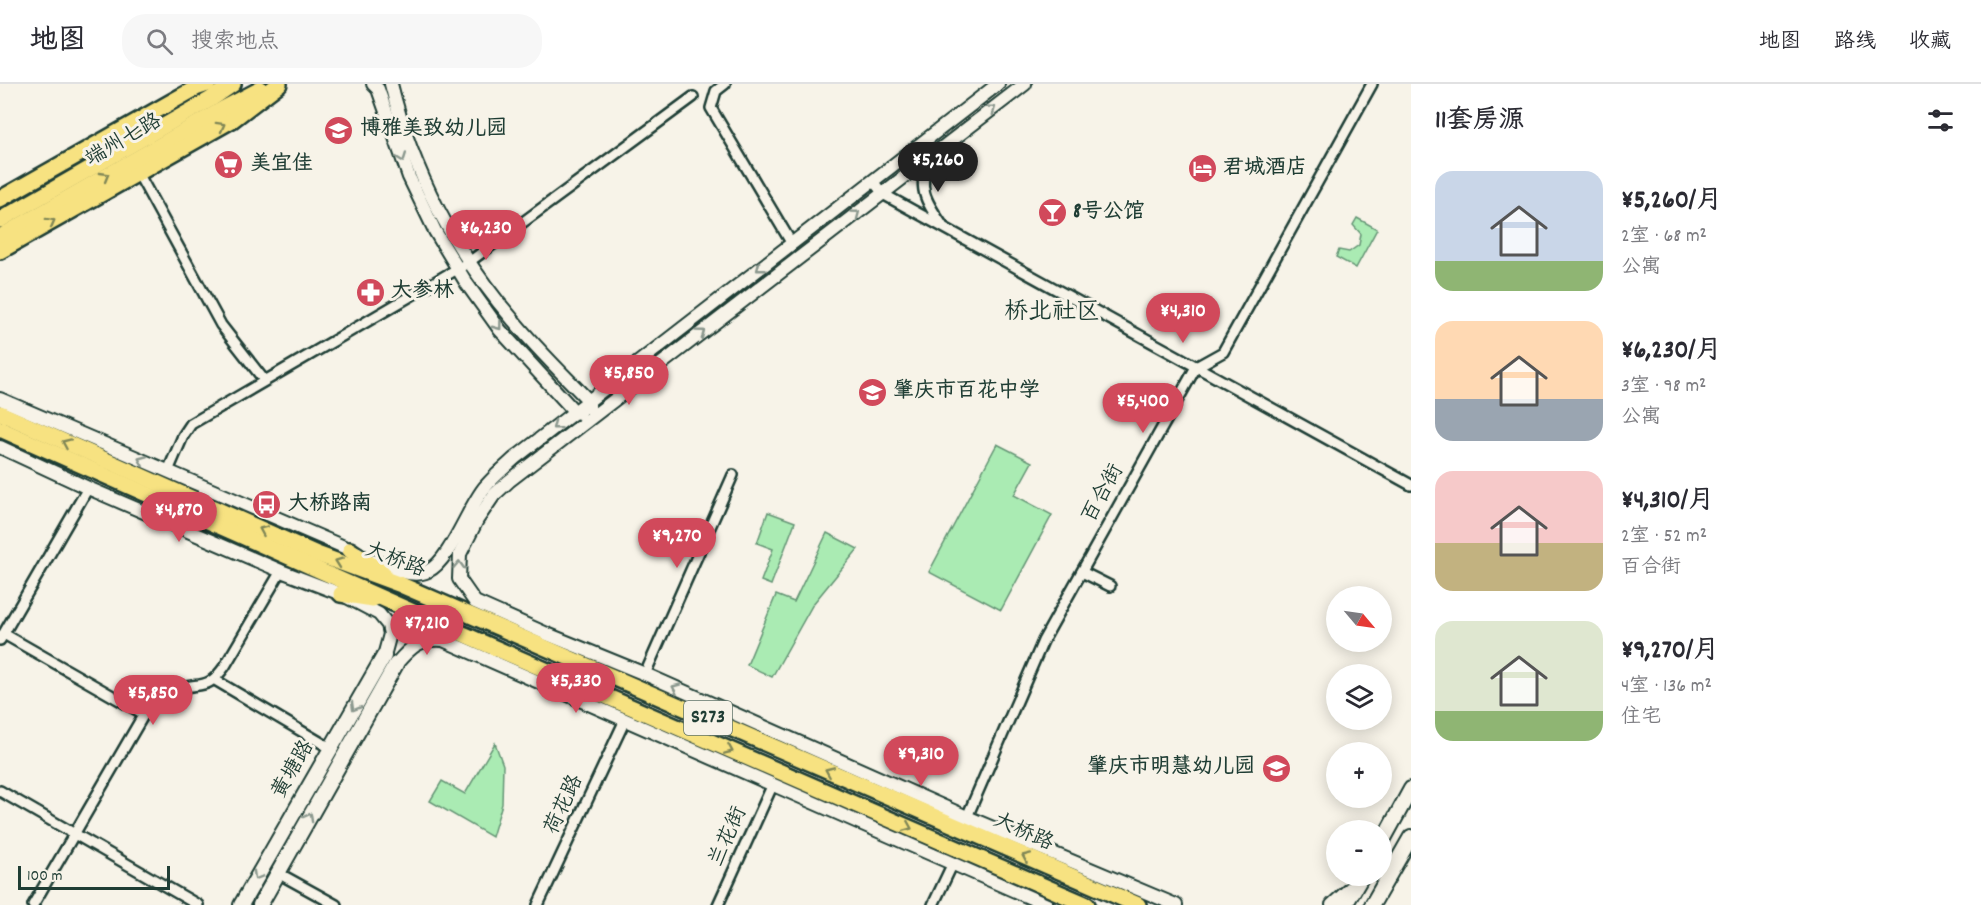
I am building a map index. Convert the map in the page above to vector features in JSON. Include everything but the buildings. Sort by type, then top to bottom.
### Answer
[{"type":"main road","points":[[0,200],[196,88],[207,84]]},
{"type":"main road","name":"端州七路","points":[[0,220],[211,99],[233,84]]},
{"type":"main road","name":"端州七路","points":[[0,237],[223,109],[271,84]]},
{"type":"main road","points":[[0,251],[232,120],[279,84]]},
{"type":"main road","name":"大桥路","points":[[0,413],[311,558],[394,602],[488,645],[1087,905]]},
{"type":"main road","name":"大桥路","points":[[0,429],[311,558],[401,585],[1064,874],[1139,898]]},
{"type":"main road","points":[[350,550],[401,585]]},
{"type":"main road","points":[[341,594],[394,602]]},
{"type":"main road","name":"黄塘路","points":[[241,905],[330,748],[390,660]]},
{"type":"main road","name":"黄塘路","points":[[260,905],[390,660]]},
{"type":"main road","points":[[1392,824],[1411,789]]},
{"type":"main road","points":[[1372,905],[1411,837]]},
{"type":"main road","points":[[1345,905],[1357,886]]},
{"type":"main road","points":[[1376,886],[1381,889]]},
{"type":"street","points":[[373,84],[378,88],[409,177],[435,231],[463,265],[589,401],[591,417]]},
{"type":"street","points":[[391,84],[398,114],[421,173],[463,265],[501,330],[575,412],[591,417]]},
{"type":"street","points":[[725,84],[716,91],[711,108],[792,244]]},
{"type":"street","points":[[0,399],[393,569],[413,573],[427,571],[442,559],[484,488],[515,458],[998,84]]},
{"type":"street","points":[[1025,84],[591,417],[495,495],[477,520],[460,554],[459,579],[475,602],[645,674],[884,780],[1139,898],[1176,905]]},
{"type":"street","points":[[1196,367],[1223,352],[1372,84]]},
{"type":"street","points":[[168,471],[183,436],[191,424],[463,265],[693,97]]},
{"type":"street","points":[[929,158],[923,172],[922,187],[929,206],[943,227]]},
{"type":"street","points":[[138,173],[222,325],[264,380]]},
{"type":"street","points":[[873,181],[883,194],[1411,485]]},
{"type":"street","name":"百合街","points":[[967,817],[1043,641],[1196,367]]},
{"type":"street","points":[[0,447],[88,488],[341,594],[379,614],[388,625],[390,660]]},
{"type":"street","points":[[645,674],[733,475]]},
{"type":"street","points":[[88,488],[2,637],[144,714]]},
{"type":"street","points":[[33,905],[144,714],[153,704],[169,693],[215,680],[282,571]]},
{"type":"street","points":[[1082,572],[1110,586]]},
{"type":"street","points":[[475,618],[547,634]]},
{"type":"street","points":[[390,660],[418,643],[443,640],[1047,905]]},
{"type":"street","points":[[458,646],[488,645]]},
{"type":"street","points":[[215,680],[330,748]]},
{"type":"street","points":[[657,718],[705,755]]},
{"type":"street","name":"荷花路","points":[[538,905],[625,720]]},
{"type":"street","points":[[884,780],[941,819]]},
{"type":"street","name":"兰花街","points":[[718,905],[773,784]]},
{"type":"street","points":[[0,791],[198,905]]},
{"type":"street","points":[[933,905],[953,864]]},
{"type":"street","points":[[278,873],[336,905]]},
{"type":"street","points":[[980,876],[1048,888]]},
{"type":"street","points":[[1332,905],[1352,886]]},
{"type":"street","points":[[1377,905],[1381,889]]},
{"type":"green space","points":[[1357,218],[1377,229],[1356,268],[1336,257],[1339,250],[1349,252],[1359,245],[1361,234],[1353,225]]},
{"type":"green space","points":[[997,444],[1032,462],[1014,495],[1052,515],[1001,610],[929,572]]},
{"type":"green space","points":[[768,512],[795,522],[771,585],[761,581],[773,549],[757,543]]},
{"type":"green space","points":[[827,533],[858,549],[813,604],[772,677],[747,665],[776,595],[794,602]]},
{"type":"green space","points":[[495,743],[503,765],[502,804],[492,837],[430,801],[442,781],[465,794]]},
{"type":"place","name":"博雅美致幼儿园","points":[[339,130]]},
{"type":"place","name":"美宜佳","points":[[229,165]]},
{"type":"place","name":"君城酒店","points":[[1202,169]]},
{"type":"place","name":"8号公馆","points":[[1052,213]]},
{"type":"place","name":"大参林","points":[[370,292]]},
{"type":"place","name":"肇庆市百花中学","points":[[872,392]]},
{"type":"place","name":"大桥路南","points":[[267,505]]},
{"type":"place","name":"肇庆市明慧幼儿园","points":[[1276,768]]},
{"type":"district","name":"桥北社区","points":[[1052,313]]}]
